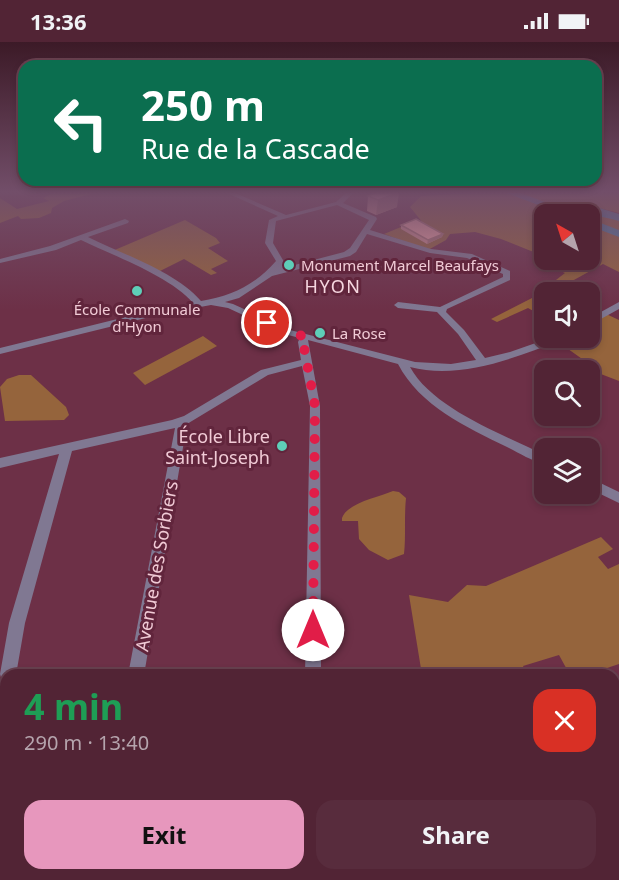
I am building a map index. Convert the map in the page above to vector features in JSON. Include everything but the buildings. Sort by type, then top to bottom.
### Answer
[{"type":"street","points":[[0,261],[94,232]]},
{"type":"street","points":[[270,232],[268,243],[280,264],[290,268]]},
{"type":"street","points":[[267,275],[347,254],[365,232]]},
{"type":"street","points":[[370,232],[430,251],[470,256],[507,273],[507,278],[442,310],[398,304]]},
{"type":"street","points":[[81,237],[164,276],[195,297],[199,304]]},
{"type":"street","points":[[226,304],[240,299],[250,287],[280,264]]},
{"type":"street","points":[[240,299],[253,316]]},
{"type":"street","points":[[0,351],[199,304],[213,303],[226,304],[305,337],[402,362],[451,367],[513,356],[534,348]]},
{"type":"street","points":[[600,316],[619,305]]},
{"type":"street","points":[[442,310],[445,317],[461,332],[483,362]]},
{"type":"street","points":[[305,337],[303,342],[315,406],[313,669]]},
{"type":"street","points":[[0,463],[182,422],[265,372],[306,362]]},
{"type":"street","points":[[402,362],[408,375],[431,399],[534,455]]},
{"type":"street","name":"Avenue des Sorbiers","points":[[137,669],[182,422]]},
{"type":"street","points":[[9,669],[17,623],[67,447]]},
{"type":"street","points":[[600,488],[619,498]]},
{"type":"shaded area","points":[[157,232],[206,232],[220,243],[208,248],[228,261],[211,269],[217,273],[211,275],[184,259],[156,273],[110,252]]},
{"type":"shaded area","points":[[474,232],[450,234],[446,240],[428,250],[384,234]]},
{"type":"shaded area","points":[[475,232],[534,232],[534,252],[501,239]]},
{"type":"shaded area","points":[[600,232],[610,232],[619,236],[619,272],[603,264],[600,266]]},
{"type":"shaded area","points":[[558,270],[592,270],[570,282],[553,282],[565,273]]},
{"type":"shaded area","points":[[534,297],[534,311],[528,308],[497,322],[491,319]]},
{"type":"shaded area","points":[[604,313],[619,320],[619,381],[600,374],[600,360],[584,360],[567,348],[600,348],[600,316]]},
{"type":"shaded area","points":[[203,336],[217,346],[145,385],[133,373]]},
{"type":"shaded area","points":[[19,375],[31,375],[66,407],[69,415],[64,420],[5,421],[0,387],[7,379]]},
{"type":"shaded area","points":[[393,491],[399,492],[406,498],[405,547],[404,554],[388,560],[369,550],[359,539],[358,521],[342,521],[342,518],[350,508],[357,504]]},
{"type":"shaded area","points":[[601,537],[613,549],[598,557],[608,569],[619,564],[619,664],[604,669],[567,669],[559,655],[523,666],[524,669],[421,669],[409,595],[448,602],[467,585],[486,586]]},
{"type":"waterway","points":[[614,232],[619,234]]},
{"type":"place","name":"Monument Marcel Beaufays","points":[[289,265]]},
{"type":"place","name":"École Communale d'Hyon","points":[[137,291]]},
{"type":"place","name":"La Rose","points":[[320,333]]},
{"type":"place","name":"École Libre Saint-Joseph","points":[[282,446]]},
{"type":"district","name":"HYON","points":[[333,286]]},
{"type":"route","points":[[267,323],[305,337],[303,342],[315,406],[313,630]]}]
